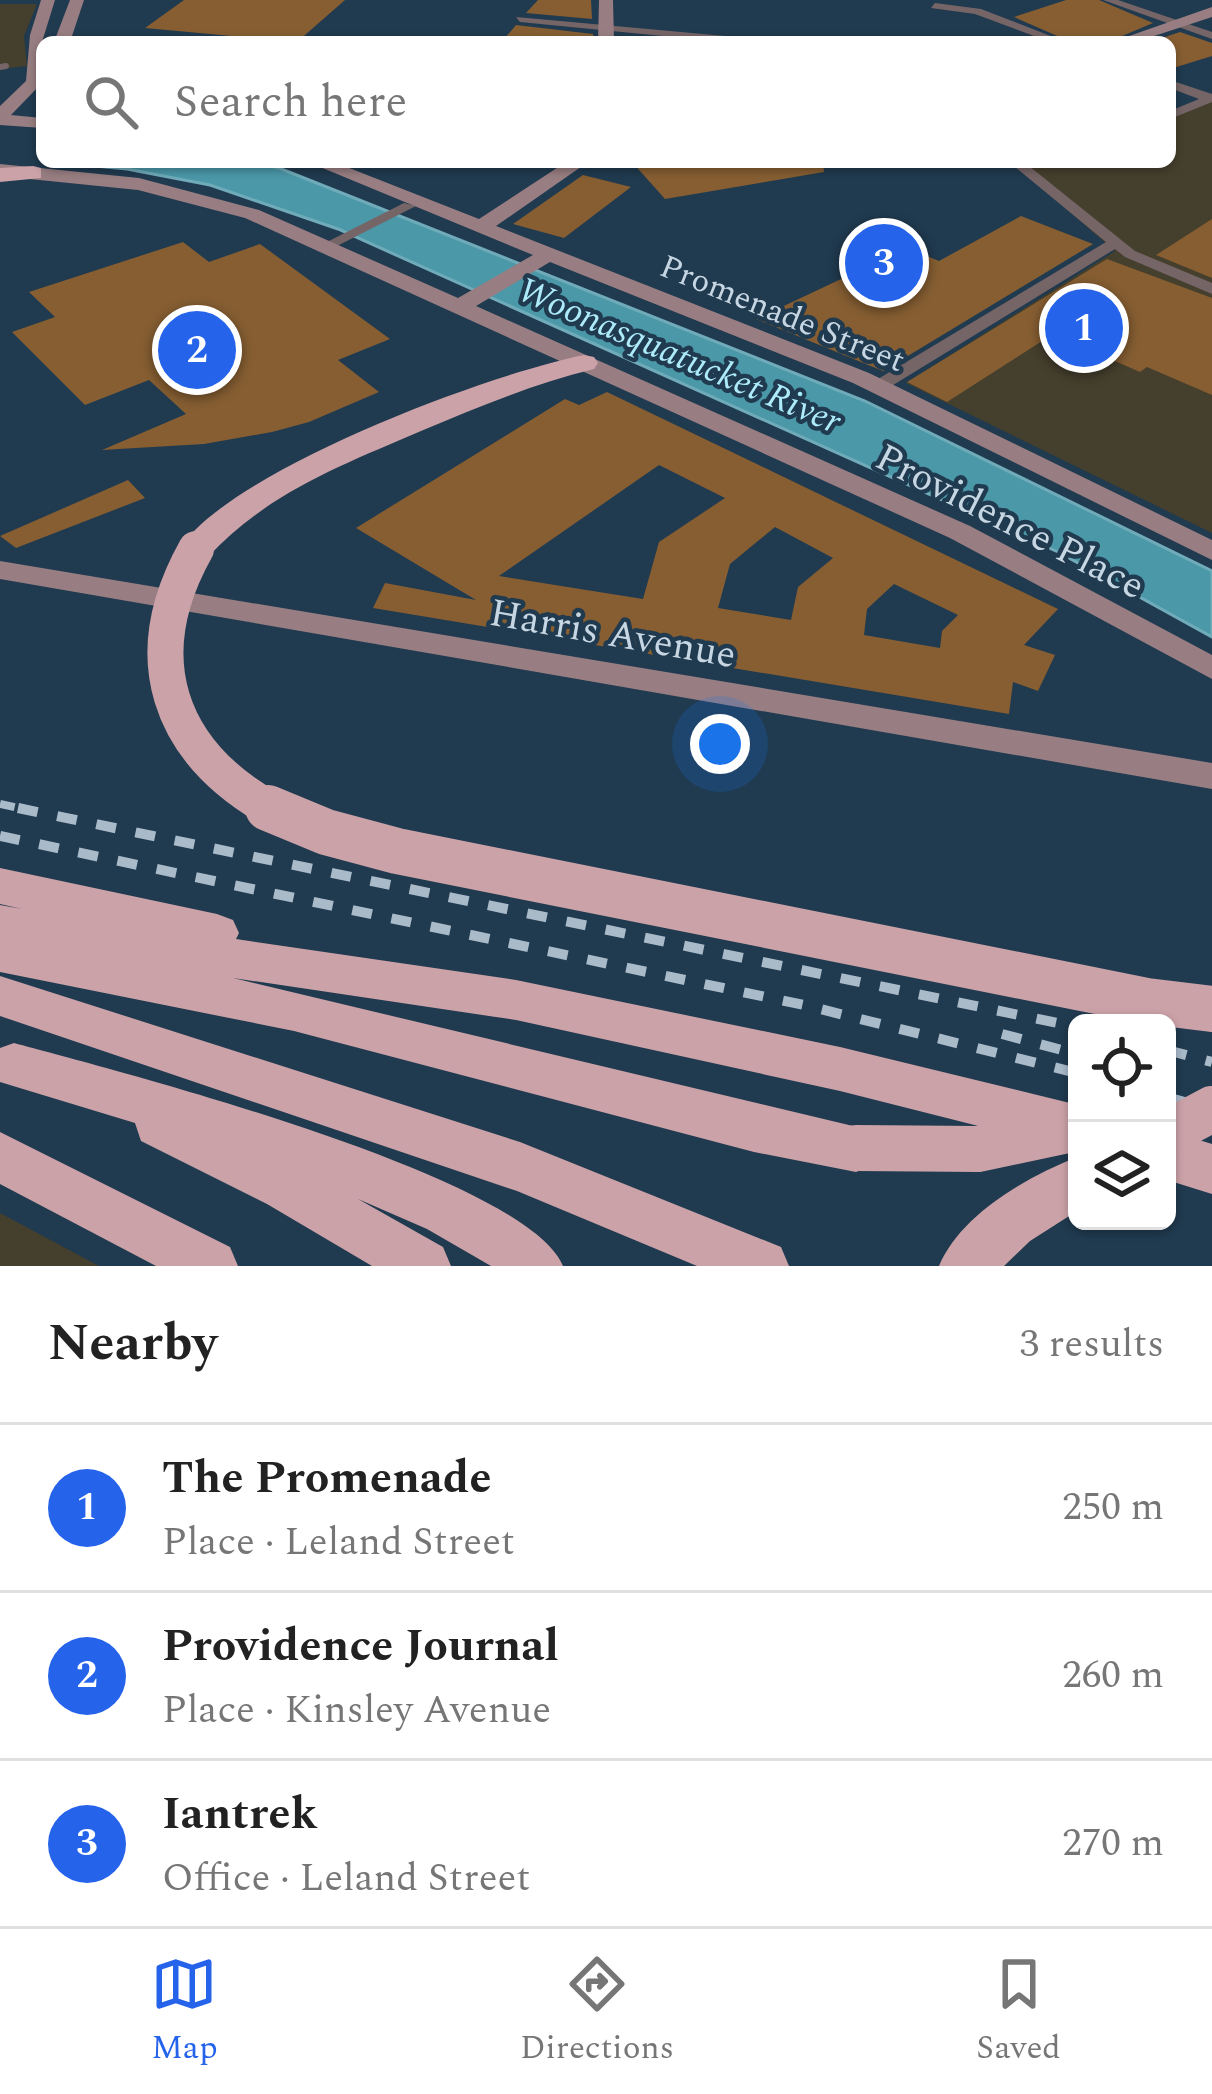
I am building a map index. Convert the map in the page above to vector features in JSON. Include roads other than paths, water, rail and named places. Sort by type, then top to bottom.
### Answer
[{"type":"highway","points":[[0,173],[34,173]]},
{"type":"highway","points":[[584,363],[512,381],[292,476],[242,504],[196,549],[175,584],[164,616],[160,658],[169,701],[182,728],[210,764],[257,801],[298,822],[397,851],[1147,1001],[1212,1009]]},
{"type":"highway","points":[[0,886],[302,951],[406,981]]},
{"type":"highway","points":[[0,924],[516,1000],[840,1069],[1068,1126]]},
{"type":"highway","points":[[0,953],[294,1010],[792,1137],[868,1149],[978,1149],[1068,1130]]},
{"type":"highway","points":[[0,996],[520,1166],[762,1266]]},
{"type":"highway","points":[[7,1062],[279,1144],[412,1196],[519,1254]]},
{"type":"highway","points":[[7,1062],[215,1151],[340,1215],[424,1266]]},
{"type":"highway","points":[[1176,1099],[1212,1089]]},
{"type":"highway","points":[[1176,1128],[1212,1109]]},
{"type":"highway","points":[[0,1157],[211,1266]]},
{"type":"highway","points":[[1176,1158],[1212,1169]]},
{"type":"highway","points":[[967,1266],[1011,1222],[1068,1187]]},
{"type":"main road","points":[[40,36],[48,0]]},
{"type":"main road","points":[[64,36],[77,0]]},
{"type":"main road","points":[[606,0],[606,34]]},
{"type":"main road","points":[[1138,36],[1212,12]]},
{"type":"main road","points":[[40,24],[68,22]]},
{"type":"main road","points":[[0,102],[36,91]]},
{"type":"main road","points":[[4,123],[36,92]]},
{"type":"main road","points":[[4,123],[36,123]]},
{"type":"main road","name":"Promenade Street","points":[[333,168],[483,226],[543,258],[879,386],[1210,547]]},
{"type":"main road","points":[[483,226],[570,168]]},
{"type":"main road","name":"Providence Place","points":[[34,173],[139,184],[205,198],[466,303],[584,363],[978,541],[1212,668]]},
{"type":"main road","points":[[466,303],[543,258]]},
{"type":"main road","name":"Harris Avenue","points":[[0,570],[1212,776]]},
{"type":"street","points":[[1108,0],[1212,36]]},
{"type":"street","points":[[935,5],[977,11],[1044,36]]},
{"type":"street","points":[[520,19],[641,36]]},
{"type":"street","points":[[1176,86],[1212,99]]},
{"type":"street","points":[[1176,113],[1212,99]]},
{"type":"street","points":[[1022,168],[1114,243],[1212,289]]},
{"type":"street","points":[[336,241],[405,208]]},
{"type":"street","points":[[879,386],[1114,243]]},
{"type":"water","name":"Woonasquatucket River","points":[[116,168],[279,168],[865,401],[1212,571],[1212,637],[1058,552],[338,229],[210,185]]},
{"type":"railway","points":[[0,804],[23,809]]},
{"type":"railway","points":[[18,808],[23,809]]},
{"type":"railway","points":[[23,809],[1068,1025]]},
{"type":"railway","points":[[23,809],[32,811]]},
{"type":"railway","points":[[0,836],[804,1005],[1068,1071]]},
{"type":"railway","points":[[1002,1034],[1068,1052]]},
{"type":"railway","points":[[1176,1052],[1212,1062]]},
{"type":"railway","points":[[1176,1100],[1212,1110]]},
{"type":"place","name":"Iantrek","points":[[884,263]]},
{"type":"place","name":"The Promenade","points":[[1084,328]]},
{"type":"place","name":"Providence Journal","points":[[197,350]]}]
